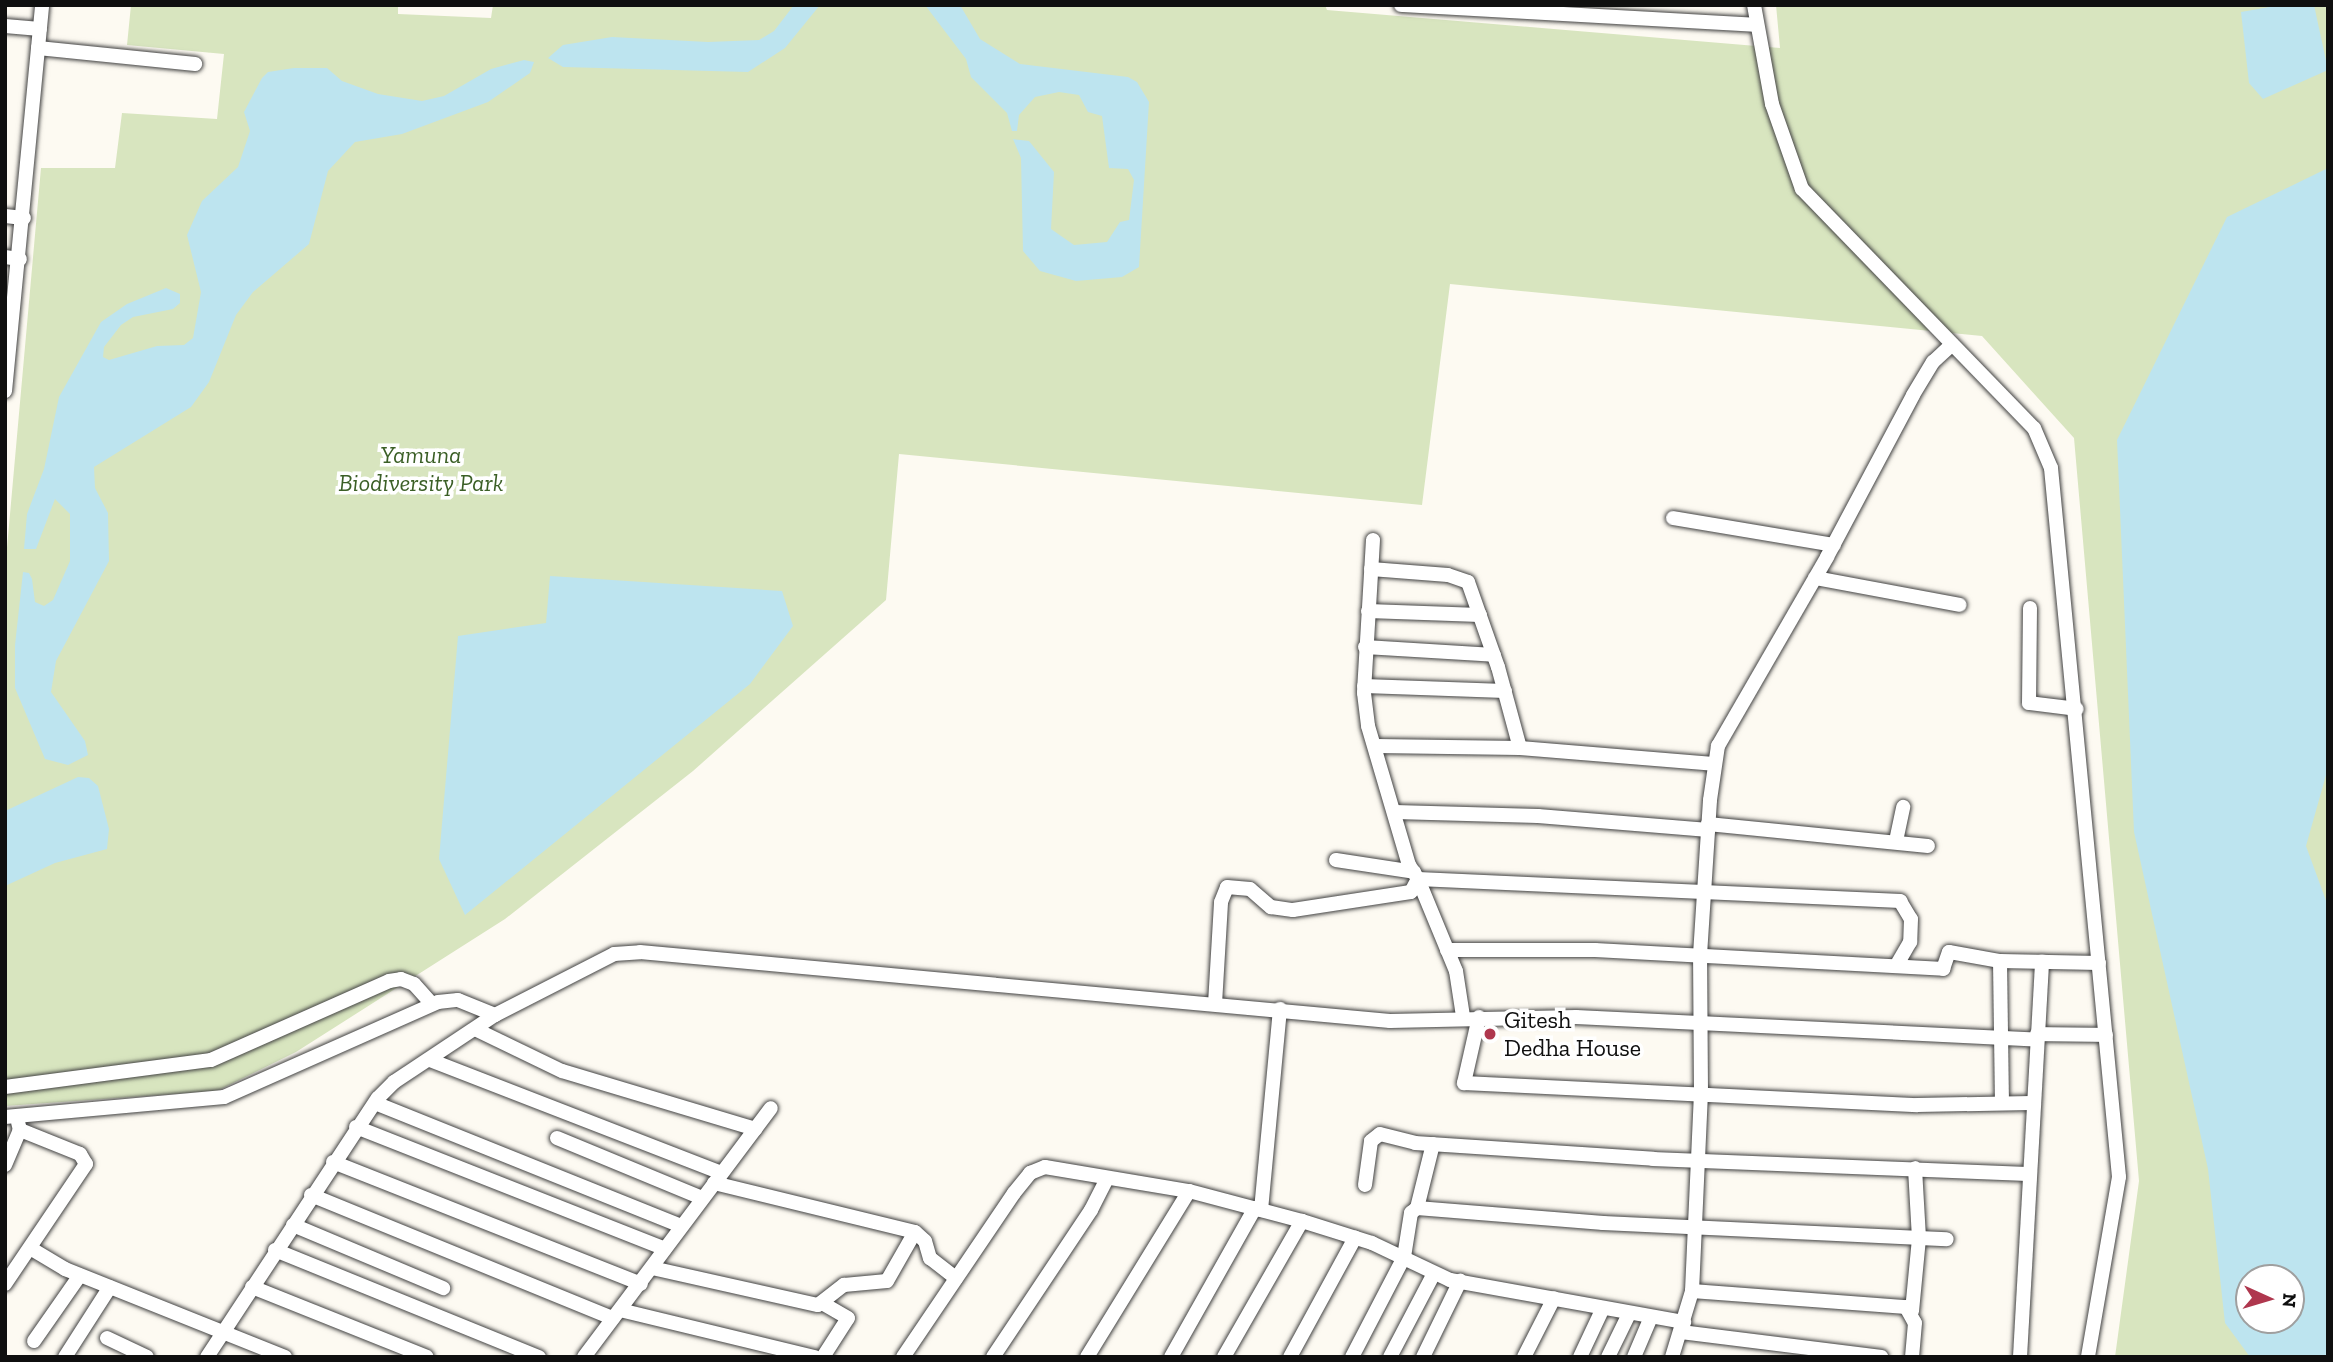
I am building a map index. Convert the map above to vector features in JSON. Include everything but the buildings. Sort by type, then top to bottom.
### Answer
[{"type":"street","points":[[5,391],[13,258],[23,218],[42,5]]},
{"type":"street","points":[[1401,5],[1636,12],[1756,25]]},
{"type":"street","points":[[1754,5],[1772,104],[1802,189],[2034,428],[2046,448],[2077,709],[2119,1177],[2088,1357]]},
{"type":"street","points":[[5,26],[40,29]]},
{"type":"street","points":[[38,48],[195,64]]},
{"type":"street","points":[[5,216],[23,218]]},
{"type":"street","points":[[1672,1357],[1692,1291],[1701,1092],[1698,1025],[1700,954],[1713,764],[1731,720],[1834,545],[1913,395],[1933,362],[1952,344]]},
{"type":"street","points":[[1672,518],[1834,545]]},
{"type":"street","points":[[1373,540],[1364,686],[1368,726],[1416,876],[1456,971],[1463,1016]]},
{"type":"street","points":[[1371,569],[1463,578],[1494,655],[1520,748]]},
{"type":"street","points":[[1815,578],[1959,606]]},
{"type":"street","points":[[2030,608],[2029,702],[2077,709]]},
{"type":"street","points":[[1368,611],[1480,615]]},
{"type":"street","points":[[1366,647],[1494,655]]},
{"type":"street","points":[[1364,686],[1505,691]]},
{"type":"street","points":[[1376,746],[1520,748],[1713,764]]},
{"type":"street","points":[[1896,841],[1903,807]]},
{"type":"street","points":[[1395,812],[1538,816],[1896,841],[1928,846]]},
{"type":"street","points":[[1336,860],[1416,876],[1900,901],[1910,919],[1910,942],[1898,963]]},
{"type":"street","points":[[1215,1004],[1221,902],[1227,887],[1250,889],[1271,907],[1293,910],[1411,892],[1416,876]]},
{"type":"street","points":[[1447,950],[1700,954],[1898,963],[1943,969],[1949,952],[2000,961],[2099,963]]},
{"type":"street","points":[[207,1357],[356,1127],[394,1082],[477,1030],[495,1015],[511,1011],[614,954],[640,953],[1390,1021],[1463,1016],[1997,1036],[2106,1035]]},
{"type":"street","points":[[2000,961],[1997,1036],[2002,1103]]},
{"type":"street","points":[[2020,1357],[2027,1174],[2042,962]]},
{"type":"street","points":[[5,1087],[211,1060],[389,981],[401,979],[414,984],[432,1004]]},
{"type":"street","points":[[14,1122],[224,1097],[253,1088],[346,1040],[432,1004],[458,1000],[495,1015]]},
{"type":"street","points":[[1171,1357],[1258,1209],[1280,1009]]},
{"type":"street","points":[[1479,1017],[1464,1083],[1701,1092],[1917,1105],[2031,1103]]},
{"type":"street","points":[[477,1030],[562,1071],[755,1129]]},
{"type":"street","points":[[430,1060],[718,1178],[915,1232],[925,1241],[930,1258],[956,1278]]},
{"type":"street","points":[[375,1103],[681,1226]]},
{"type":"street","points":[[584,1357],[771,1108]]},
{"type":"street","points":[[5,1165],[14,1122]]},
{"type":"street","points":[[5,1284],[74,1185],[86,1158],[14,1122]]},
{"type":"street","points":[[356,1127],[666,1249]]},
{"type":"street","points":[[1365,1185],[1373,1136],[1433,1144],[1653,1158],[1699,1157],[2027,1174]]},
{"type":"street","points":[[557,1138],[702,1198]]},
{"type":"street","points":[[1352,1357],[1404,1257],[1411,1213],[1417,1208],[1433,1144]]},
{"type":"street","points":[[333,1162],[641,1284]]},
{"type":"street","points":[[903,1357],[1030,1173],[1045,1167],[1189,1191],[1303,1221],[1404,1257],[1433,1275],[1602,1310],[1651,1317],[1775,1351],[1881,1357]]},
{"type":"street","points":[[1912,1357],[1912,1311],[1919,1238],[1915,1168]]},
{"type":"street","points":[[993,1357],[1091,1210],[1107,1178]]},
{"type":"street","points":[[1087,1357],[1189,1191]]},
{"type":"street","points":[[312,1195],[616,1314],[815,1357]]},
{"type":"street","points":[[1417,1208],[1947,1239]]},
{"type":"street","points":[[1229,1355],[1303,1221]]},
{"type":"street","points":[[293,1225],[443,1288]]},
{"type":"street","points":[[824,1304],[844,1285],[887,1280],[915,1232]]},
{"type":"street","points":[[1290,1357],[1356,1238]]},
{"type":"street","points":[[30,1248],[80,1275],[285,1357]]},
{"type":"street","points":[[275,1250],[539,1357]]},
{"type":"street","points":[[652,1268],[824,1304],[848,1318],[823,1357]]},
{"type":"street","points":[[34,1341],[80,1275]]},
{"type":"street","points":[[1391,1357],[1433,1275]]},
{"type":"street","points":[[1423,1357],[1460,1281]]},
{"type":"street","points":[[65,1357],[110,1287]]},
{"type":"street","points":[[251,1287],[427,1357]]},
{"type":"street","points":[[1692,1291],[1854,1301],[1912,1311]]},
{"type":"street","points":[[1524,1357],[1554,1298]]},
{"type":"street","points":[[1580,1357],[1602,1310]]},
{"type":"street","points":[[1608,1357],[1629,1314]]},
{"type":"street","points":[[1634,1357],[1651,1317]]},
{"type":"street","points":[[107,1338],[147,1357]]},
{"type":"green space","name":"Yamuna Biodiversity Park","points":[[131,5],[398,5],[398,14],[491,18],[493,5],[1325,5],[1327,10],[1780,48],[1776,5],[2328,5],[2328,1357],[2115,1357],[2139,1181],[2074,438],[1982,336],[1450,284],[1422,505],[899,454],[886,600],[693,771],[505,919],[296,1052],[217,1091],[5,1106],[5,570],[41,168],[115,168],[122,113],[217,119],[224,54],[127,45]]},
{"type":"water","points":[[794,5],[820,5],[785,48],[748,72],[563,67],[548,58],[563,45],[612,37],[708,42],[759,40],[774,31]]},
{"type":"water","points":[[925,5],[960,5],[980,39],[1020,64],[1128,77],[1137,82],[1149,102],[1139,267],[1122,277],[1076,281],[1040,271],[1023,251],[1021,158],[1013,139],[1029,141],[1054,172],[1051,229],[1074,245],[1107,242],[1120,222],[1129,220],[1134,180],[1128,169],[1109,168],[1102,116],[1088,112],[1079,95],[1059,92],[1035,97],[1019,115],[1017,131],[1012,131],[1007,113],[971,77],[966,59]]},
{"type":"water","points":[[2281,5],[2314,5],[2328,70],[2263,99],[2249,83],[2241,12]]},
{"type":"water","points":[[524,60],[534,62],[530,73],[488,102],[402,134],[355,142],[328,171],[309,244],[253,292],[236,315],[209,382],[191,407],[94,467],[95,488],[108,513],[109,561],[56,661],[51,692],[85,741],[88,755],[68,765],[45,759],[15,688],[15,645],[23,572],[29,573],[32,579],[35,602],[44,606],[53,600],[70,561],[70,514],[55,499],[36,549],[24,549],[27,514],[44,469],[59,397],[101,322],[127,304],[166,288],[180,294],[180,303],[173,309],[133,317],[121,325],[104,347],[103,357],[109,360],[157,346],[184,345],[193,338],[201,292],[187,235],[202,201],[238,167],[250,131],[244,112],[262,78],[268,72],[294,68],[327,68],[342,81],[378,94],[422,101],[444,96],[491,69]]},
{"type":"water","points":[[2328,168],[2328,768],[2306,846],[2328,906],[2328,1357],[2250,1357],[2225,1323],[2208,1169],[2134,832],[2117,440],[2227,217]]},
{"type":"water","points":[[550,576],[782,591],[793,626],[750,684],[465,915],[439,859],[458,636],[546,623]]},
{"type":"water","points":[[78,777],[89,778],[98,786],[109,829],[107,849],[55,863],[5,886],[5,811]]},
{"type":"place","name":"Gitesh Dedha House","points":[[1490,1034]]}]
